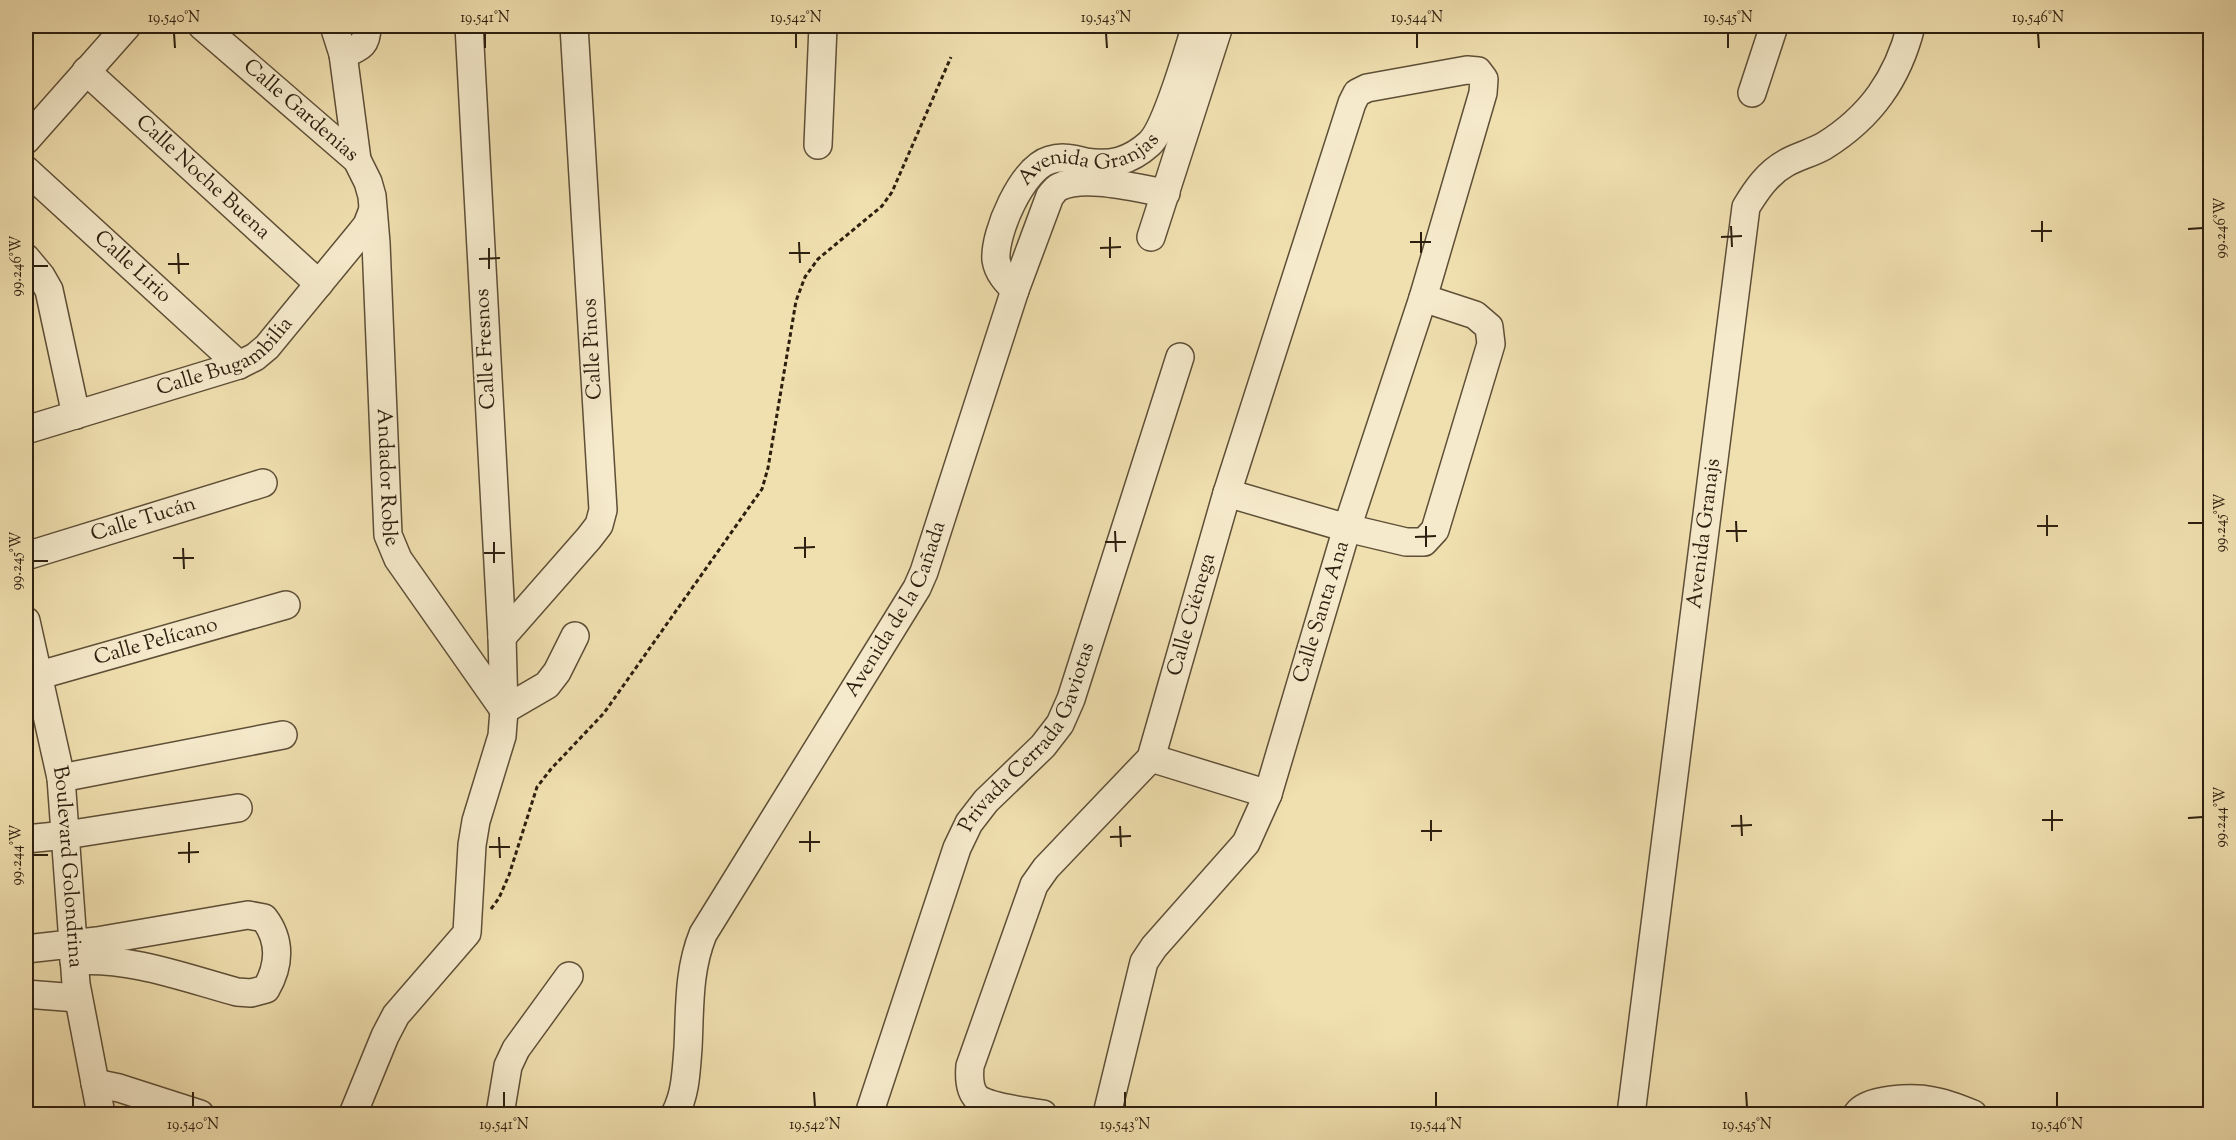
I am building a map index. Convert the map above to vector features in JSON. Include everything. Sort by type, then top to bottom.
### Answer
[{"type":"street","points":[[26,140],[127,26]]},
{"type":"street","name":"Calle Gardenias","points":[[202,26],[357,160],[370,189],[372,212]]},
{"type":"street","points":[[334,26],[343,54],[357,160]]},
{"type":"street","points":[[343,54],[360,47],[365,42],[368,26]]},
{"type":"street","name":"Calle Fresnos","points":[[467,933],[476,821],[502,736],[504,710],[469,26]]},
{"type":"street","name":"Calle Pinos","points":[[502,637],[589,538],[599,525],[603,510],[573,26]]},
{"type":"street","points":[[818,145],[822,26]]},
{"type":"street","name":"Avenida Granjas","points":[[1015,290],[1003,278],[996,263],[996,244],[1000,228],[1023,184],[1034,169],[1048,160],[1066,158],[1096,173],[1116,162],[1135,156],[1152,141],[1164,122],[1196,26]]},
{"type":"street","name":"Avenida Granjas","points":[[1151,237],[1219,26]]},
{"type":"street","points":[[1752,93],[1774,26]]},
{"type":"street","name":"Avenida Granajs","points":[[1630,1114],[1746,207],[1761,183],[1785,164],[1822,147],[1856,124],[1886,88],[1906,47],[1911,26]]},
{"type":"street","name":"Calle Santa Ana","points":[[1107,1114],[1144,962],[1154,947],[1246,843],[1268,794],[1347,528],[1423,298],[1483,93],[1484,79],[1478,71],[1467,70],[1367,88],[1357,93]]},
{"type":"street","name":"Calle Noche Buena","points":[[86,71],[319,284]]},
{"type":"street","name":"Calle Ciénega","points":[[1043,1114],[990,1104],[976,1097],[969,1082],[970,1066],[1034,885],[1046,868],[1150,758],[1227,493],[1357,93]]},
{"type":"street","name":"Calle Lirio","points":[[26,170],[239,365]]},
{"type":"street","name":"Avenida de la Cañada","points":[[675,1114],[686,1083],[694,955],[703,934],[917,588],[1015,290],[1050,196],[1057,187],[1096,173],[1166,193]]},
{"type":"street","name":"Calle Bugambilia","points":[[26,430],[239,365],[255,357],[267,347],[367,225],[372,212]]},
{"type":"street","name":"Andador Roble","points":[[372,212],[376,243],[388,535],[398,559],[504,710]]},
{"type":"street","points":[[26,258],[49,290],[76,415]]},
{"type":"street","points":[[1227,493],[1347,528],[1406,542],[1425,542],[1435,530],[1491,344],[1489,327],[1475,315],[1423,298]]},
{"type":"street","name":"Privada Cerrada Gaviotas","points":[[869,1114],[961,840],[969,823],[986,801],[1042,746],[1060,724],[1071,699],[1180,357]]},
{"type":"street","name":"Calle Tucán","points":[[26,556],[263,483]]},
{"type":"street","name":"Calle Pelícano","points":[[32,677],[286,605]]},
{"type":"street","name":"Boulevard Golondrina","points":[[26,621],[32,677],[61,778],[77,998],[101,1114]]},
{"type":"street","points":[[504,710],[547,685],[557,672],[575,636]]},
{"type":"street","points":[[61,778],[283,735]]},
{"type":"street","points":[[1150,758],[1268,794]]},
{"type":"street","points":[[26,839],[66,835],[238,808]]},
{"type":"street","points":[[26,948],[128,962],[237,992],[251,993],[266,989],[274,976],[276,963],[273,930],[264,918],[248,915],[73,953]]},
{"type":"street","points":[[353,1114],[396,1015],[467,933]]},
{"type":"street","points":[[500,1114],[508,1066],[516,1049],[569,976]]},
{"type":"street","points":[[26,994],[77,998]]},
{"type":"street","points":[[95,1083],[119,1088],[200,1114]]},
{"type":"street","points":[[116,1114],[154,1100]]},
{"type":"street","points":[[1857,1114],[1861,1108],[1882,1100],[1932,1100],[1973,1114]]},
{"type":"path","points":[[467,933],[487,914],[499,898],[509,875],[537,787],[604,713],[762,489],[768,468],[796,301],[805,277],[818,258],[882,206],[892,192],[951,57]]}]
